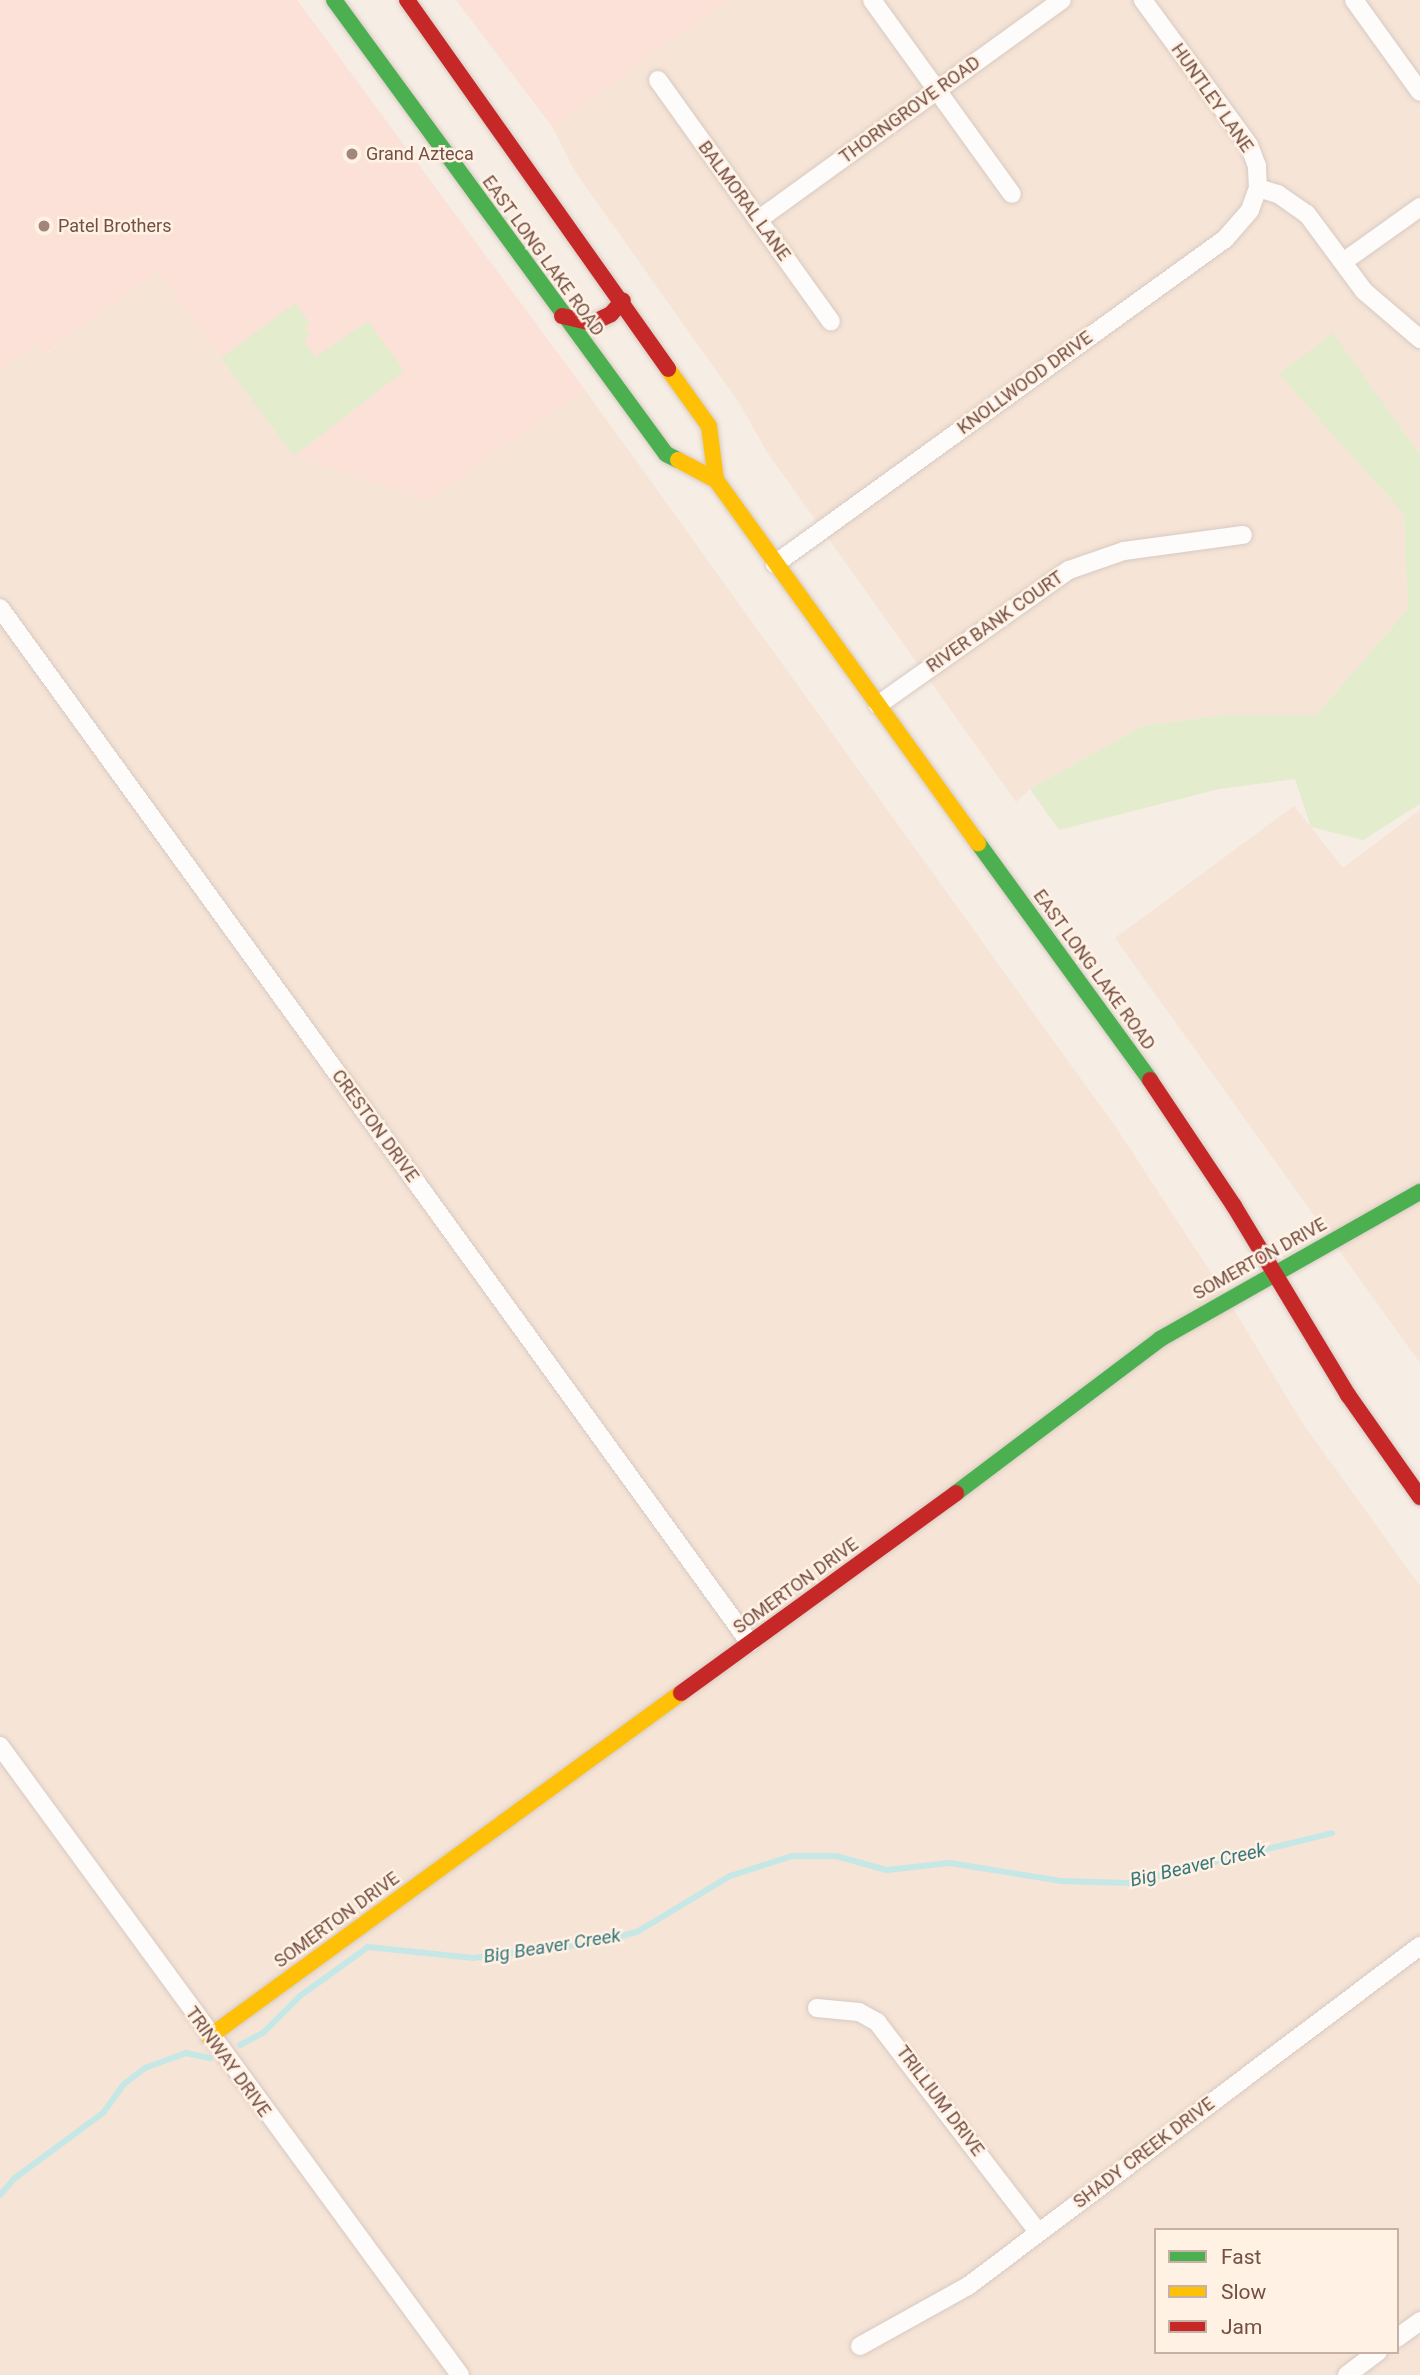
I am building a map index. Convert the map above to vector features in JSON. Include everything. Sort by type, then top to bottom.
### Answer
[{"type":"main road","name":"EAST LONG LAKE ROAD","points":[[334,0],[562,316],[666,454],[716,480],[1155,1087],[1348,1395],[1420,1497]]},
{"type":"main road","name":"EAST LONG LAKE ROAD","points":[[407,0],[623,300],[709,426],[716,480]]},
{"type":"main road","points":[[562,316],[574,323],[592,323],[611,314],[623,300]]},
{"type":"main road","name":"SOMERTON DRIVE","points":[[209,2037],[750,1643],[1160,1339],[1273,1272],[1420,1192]]},
{"type":"street","points":[[872,0],[1012,194]]},
{"type":"street","name":"THORNGROVE ROAD","points":[[758,220],[1062,0]]},
{"type":"street","name":"HUNTLEY LANE","points":[[1143,0],[1249,145],[1257,166],[1258,188]]},
{"type":"street","points":[[1354,0],[1420,92]]},
{"type":"street","name":"BALMORAL LANE","points":[[658,80],[831,322]]},
{"type":"street","points":[[1258,188],[1295,202],[1378,305],[1420,339]]},
{"type":"street","name":"KNOLLWOOD DRIVE","points":[[775,564],[1225,239],[1250,210],[1258,188]]},
{"type":"street","points":[[1343,262],[1420,207]]},
{"type":"street","name":"RIVER BANK COURT","points":[[878,705],[1069,570],[1124,551],[1243,536]]},
{"type":"street","name":"CRESTON DRIVE","points":[[0,608],[750,1643]]},
{"type":"street","name":"TRINWAY DRIVE","points":[[0,1746],[209,2037],[460,2375]]},
{"type":"street","name":"SHADY CREEK DRIVE","points":[[860,2346],[944,2303],[1420,1946]]},
{"type":"street","name":"TRILLIUM DRIVE","points":[[817,2008],[859,2012],[877,2022],[1038,2232]]},
{"type":"street","points":[[1399,2337],[1420,2321]]},
{"type":"street","points":[[1347,2375],[1375,2354]]},
{"type":"shaded area","points":[[0,0],[297,0],[585,390],[428,501],[294,456],[158,272],[46,353],[38,343],[0,370]]},
{"type":"shaded area","points":[[456,0],[729,0],[553,128]]},
{"type":"shaded area","points":[[729,0],[1420,0],[1420,455],[1333,334],[1280,374],[1404,514],[1408,609],[1316,715],[1224,715],[1143,726],[1030,789],[1016,802],[767,452],[738,401],[576,173],[553,128]]},
{"type":"shaded area","points":[[158,272],[294,455],[428,501],[585,390],[1117,1129],[1219,1285],[1303,1424],[1420,1586],[1420,2375],[0,2375],[0,370],[38,342],[47,353]]},
{"type":"shaded area","points":[[1294,806],[1343,868],[1420,810],[1420,1363],[1115,938]]},
{"type":"green space","points":[[295,303],[310,324],[305,328],[310,335],[304,341],[316,357],[368,321],[404,371],[294,456],[221,358]]},
{"type":"green space","points":[[1333,333],[1420,455],[1420,804],[1363,840],[1311,827],[1295,779],[1219,789],[1059,830],[1030,789],[1143,726],[1224,715],[1316,715],[1408,609],[1404,514],[1279,374]]},
{"type":"waterway","name":"Big Beaver Creek","points":[[240,2045],[263,2033],[300,1996],[368,1947],[473,1958],[601,1942],[637,1932],[730,1876],[792,1856],[836,1856],[887,1870],[950,1863],[1061,1881],[1129,1883],[1332,1833]]},
{"type":"waterway","name":"Big Beaver Creek","points":[[0,2195],[15,2178],[103,2113],[123,2085],[145,2068],[186,2053],[210,2058]]},
{"type":"traffic: fast","points":[[334,0],[666,454],[678,460]]},
{"type":"traffic: fast","points":[[978,843],[1150,1080]]},
{"type":"traffic: fast","points":[[956,1493],[1160,1339],[1420,1192]]},
{"type":"traffic: slow","points":[[668,369],[709,426],[716,480]]},
{"type":"traffic: slow","points":[[678,460],[716,480],[978,843]]},
{"type":"traffic: slow","points":[[209,2037],[681,1693]]},
{"type":"traffic: jam","points":[[407,0],[668,369]]},
{"type":"traffic: jam","points":[[562,316],[592,323],[611,314],[623,300]]},
{"type":"traffic: jam","points":[[1150,1080],[1234,1206],[1348,1395],[1420,1497]]},
{"type":"traffic: jam","points":[[681,1693],[956,1493]]},
{"type":"place","name":"Grand Azteca","points":[[352,154]]},
{"type":"place","name":"Patel Brothers","points":[[44,226]]}]
